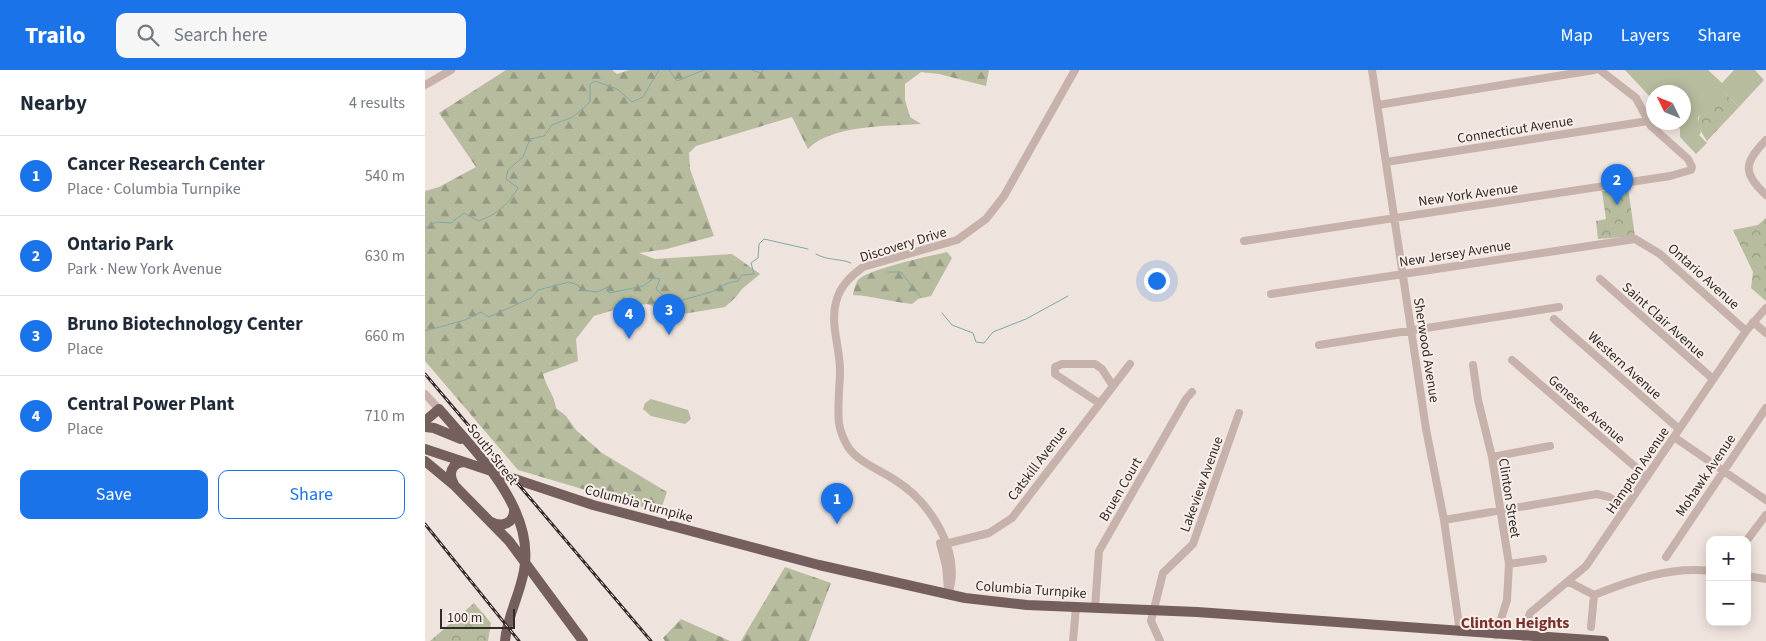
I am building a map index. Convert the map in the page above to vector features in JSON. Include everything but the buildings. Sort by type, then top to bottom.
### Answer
[{"type":"main road","points":[[439,409],[425,422],[468,444]]},
{"type":"main road","name":"South Street","points":[[439,409],[500,483],[514,509],[524,544],[525,563],[583,641]]},
{"type":"main road","name":"Columbia Turnpike","points":[[427,449],[593,505],[785,556],[948,595],[1007,603],[1154,610],[1524,637],[1604,641]]},
{"type":"main road","points":[[425,461],[455,486],[490,521],[509,541],[525,563],[509,616],[505,641]]},
{"type":"main road","points":[[455,486],[451,478],[451,470],[456,464],[468,464]]},
{"type":"main road","points":[[490,521],[500,525],[508,523],[513,516],[514,509]]},
{"type":"main road","points":[[515,598],[523,589],[529,586],[537,587],[545,592]]},
{"type":"street","points":[[425,85],[451,70]]},
{"type":"street","name":"Discovery Drive","points":[[948,595],[952,583],[953,570],[945,545],[933,520],[915,496],[901,484],[854,454],[845,441],[839,419],[840,370],[834,320],[836,302],[841,289],[851,276],[863,267],[957,240],[985,219],[1004,196],[1075,70]]},
{"type":"street","name":"Sherwood Avenue","points":[[1372,70],[1426,429],[1444,520],[1460,632]]},
{"type":"street","points":[[1378,106],[1594,70]]},
{"type":"street","points":[[1600,70],[1636,98],[1646,117]]},
{"type":"street","name":"Connecticut Avenue","points":[[1386,162],[1646,121]]},
{"type":"street","name":"New York Avenue","points":[[1244,242],[1689,172],[1692,167],[1688,159],[1657,130]]},
{"type":"street","points":[[1766,140],[1752,155],[1748,172],[1751,179],[1766,195]]},
{"type":"street","name":"New Jersey Avenue","points":[[1271,294],[1622,240],[1635,239],[1643,242]]},
{"type":"street","name":"Ontario Avenue","points":[[1643,242],[1660,254],[1746,331]]},
{"type":"street","name":"Saint Clair Avenue","points":[[1600,279],[1713,379]]},
{"type":"street","points":[[1319,344],[1412,332],[1559,308]]},
{"type":"street","name":"Hampton Avenue","points":[[1524,637],[1530,613],[1586,566],[1746,331],[1766,308]]},
{"type":"street","name":"Western Avenue","points":[[1555,319],[1679,429]]},
{"type":"street","points":[[1753,322],[1766,334]]},
{"type":"street","name":"Genesee Avenue","points":[[1512,360],[1647,477]]},
{"type":"street","points":[[1099,404],[1073,385],[1059,378],[1055,374],[1055,367],[1062,364],[1095,364],[1102,369],[1113,386]]},
{"type":"street","name":"Catskill Avenue","points":[[945,545],[989,533],[1005,524],[1131,364]]},
{"type":"street","name":"Clinton Street","points":[[1473,365],[1478,400],[1492,457],[1509,564],[1507,600],[1496,635]]},
{"type":"street","name":"Bruen Court","points":[[1095,608],[1099,551],[1186,399],[1192,392]]},
{"type":"street","name":"South Street","points":[[425,394],[439,409]]},
{"type":"street","name":"Mohawk Avenue","points":[[1666,557],[1766,408]]},
{"type":"street","name":"Lakeview Avenue","points":[[1160,641],[1151,621],[1154,602],[1163,573],[1188,550],[1196,537],[1239,413]]},
{"type":"street","points":[[1674,437],[1766,500]]},
{"type":"street","points":[[1492,457],[1550,446]]},
{"type":"street","points":[[1444,520],[1597,494],[1609,498],[1625,508]]},
{"type":"street","points":[[1750,536],[1766,515]]},
{"type":"street","points":[[1509,564],[1543,559]]},
{"type":"street","points":[[1569,582],[1593,595],[1665,573],[1684,570],[1706,571]]},
{"type":"street","points":[[1751,577],[1766,579]]},
{"type":"street","points":[[1591,626],[1593,595]]},
{"type":"street","points":[[1073,641],[1076,607]]},
{"type":"green space","points":[[506,70],[612,70],[617,74],[629,70],[989,70],[986,86],[939,74],[921,72],[905,84],[905,100],[910,117],[921,124],[877,126],[845,131],[830,135],[808,149],[792,117],[696,146],[689,153],[690,169],[714,236],[667,249],[639,253],[655,259],[732,254],[760,274],[725,307],[677,315],[647,304],[627,306],[594,316],[576,339],[578,361],[543,374],[556,408],[566,416],[576,430],[602,453],[667,492],[660,512],[518,470],[425,361],[425,191],[439,187],[476,167],[439,113]]},
{"type":"green space","points":[[1625,70],[1708,70],[1722,83],[1734,70],[1755,70],[1764,80],[1739,107],[1723,91],[1698,117],[1701,133],[1699,135],[1707,143],[1696,154],[1680,137],[1680,130],[1691,130],[1691,85],[1646,85],[1646,92]]},
{"type":"green space","points":[[1723,91],[1739,107],[1707,141],[1699,125],[1699,119],[1704,108]]},
{"type":"green space","points":[[1628,188],[1635,236],[1598,239],[1596,221],[1606,219],[1602,191]]},
{"type":"green space","points":[[1766,218],[1766,301],[1751,288],[1753,272],[1733,230],[1758,225]]},
{"type":"green space","points":[[947,252],[952,258],[931,296],[918,299],[912,304],[853,295],[858,280],[864,276],[900,263]]},
{"type":"green space","points":[[651,399],[688,410],[691,419],[685,424],[651,416],[643,409],[645,403]]},
{"type":"green space","points":[[785,567],[831,583],[809,641],[741,641]]},
{"type":"green space","points":[[474,603],[491,623],[488,641],[430,641]]},
{"type":"green space","points":[[681,619],[730,641],[665,641],[663,638]]},
{"type":"waterway","points":[[425,228],[436,222],[451,223],[464,213],[478,221],[491,216],[501,208],[518,188],[506,179],[508,170],[523,157],[530,139],[544,136],[552,125],[573,117],[590,102],[590,84],[595,81],[617,89],[632,102],[643,97],[659,70]]},
{"type":"waterway","points":[[669,70],[677,81],[704,70]]},
{"type":"waterway","points":[[752,70],[761,73],[763,70]]},
{"type":"waterway","points":[[425,331],[465,320],[481,312],[489,317],[531,298],[538,290],[569,282],[578,285],[581,290],[597,292],[608,287],[609,293],[643,286],[654,278],[660,279],[656,289],[672,303],[711,292],[728,283],[738,281],[742,275],[754,274],[751,263],[758,258],[759,244],[764,239],[808,249]]},
{"type":"waterway","points":[[816,254],[825,258],[851,263]]},
{"type":"waterway","points":[[887,272],[901,272],[921,297]]},
{"type":"waterway","points":[[942,313],[952,325],[973,333],[976,342],[984,343],[993,332],[1026,319],[1068,296]]},
{"type":"railway","points":[[425,374],[651,641]]},
{"type":"railway","points":[[425,524],[519,641]]},
{"type":"place","name":"Ontario Park","points":[[1617,205]]},
{"type":"place","name":"Bruno Biotechnology Center","points":[[669,335]]},
{"type":"place","name":"Central Power Plant","points":[[629,339]]},
{"type":"place","name":"Cancer Research Center","points":[[837,524]]},
{"type":"district","name":"Clinton Heights","points":[[1515,622]]}]
